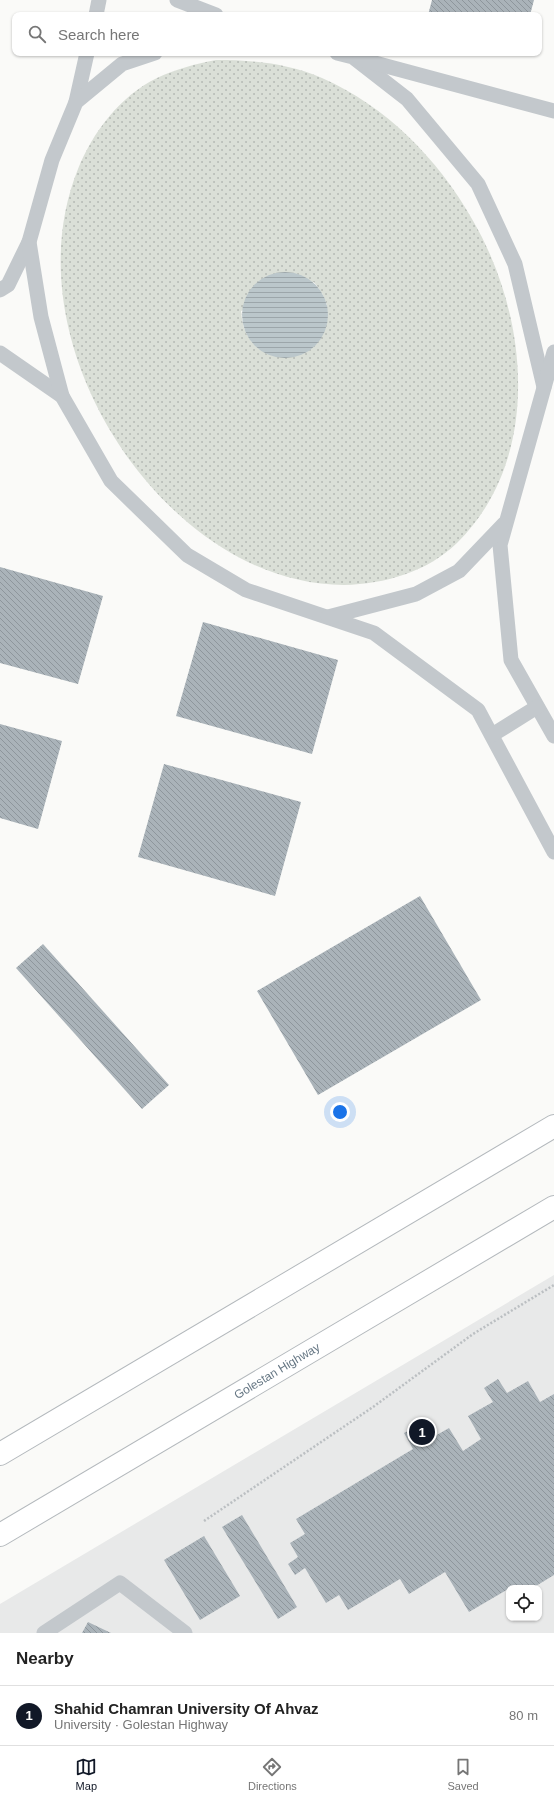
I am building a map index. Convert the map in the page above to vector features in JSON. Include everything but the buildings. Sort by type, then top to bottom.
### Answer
[{"type":"highway","points":[[0,1454],[554,1126]]},
{"type":"highway","name":"Golestan Highway","points":[[0,1535],[554,1207]]},
{"type":"lane","points":[[97,12],[100,0]]},
{"type":"lane","points":[[177,0],[208,12]]},
{"type":"lane","points":[[0,290],[8,285],[30,242],[52,160],[76,102],[86,56]]},
{"type":"lane","points":[[76,102],[122,64],[146,56]]},
{"type":"lane","points":[[349,56],[554,111]]},
{"type":"lane","points":[[353,57],[407,99],[478,184],[515,264],[544,387]]},
{"type":"lane","points":[[30,242],[41,317],[62,396],[111,481],[187,555],[246,590],[374,633],[478,710],[554,852]]},
{"type":"lane","points":[[554,352],[500,545],[511,660],[554,736]]},
{"type":"lane","points":[[0,353],[62,396]]},
{"type":"lane","points":[[328,617],[416,594],[459,571],[506,522]]},
{"type":"lane","points":[[492,735],[538,707]]},
{"type":"lane","points":[[44,1633],[120,1583],[185,1633]]},
{"type":"path","points":[[204,1521],[373,1407],[473,1334],[554,1285]]},
{"type":"shaded area","points":[[216,60],[270,63],[296,69],[322,78],[368,103],[408,136],[443,176],[472,219],[491,257],[506,299],[515,342],[518,386],[515,429],[504,470],[485,509],[457,543],[432,562],[419,569],[390,579],[375,582],[331,585],[290,578],[240,558],[194,528],[153,488],[117,442],[90,391],[70,336],[61,280],[63,223],[78,169],[91,142],[109,116],[131,95],[164,75],[186,67]],"holes":[[[314,282],[322,293],[327,305],[268,354],[256,346],[248,337],[243,325],[241,311]]]},
{"type":"shaded area","points":[[285,272],[301,275],[309,279],[321,291],[325,299],[328,315],[325,331],[321,339],[309,351],[301,355],[285,358],[269,355],[261,351],[249,339],[245,331],[242,315],[245,299],[249,291],[261,279],[269,275]]},
{"type":"shaded area","points":[[554,1275],[554,1633],[0,1633],[0,1604]]},
{"type":"place","name":"Shahid Chamran University Of Ahvaz","points":[[422,1432]]}]
